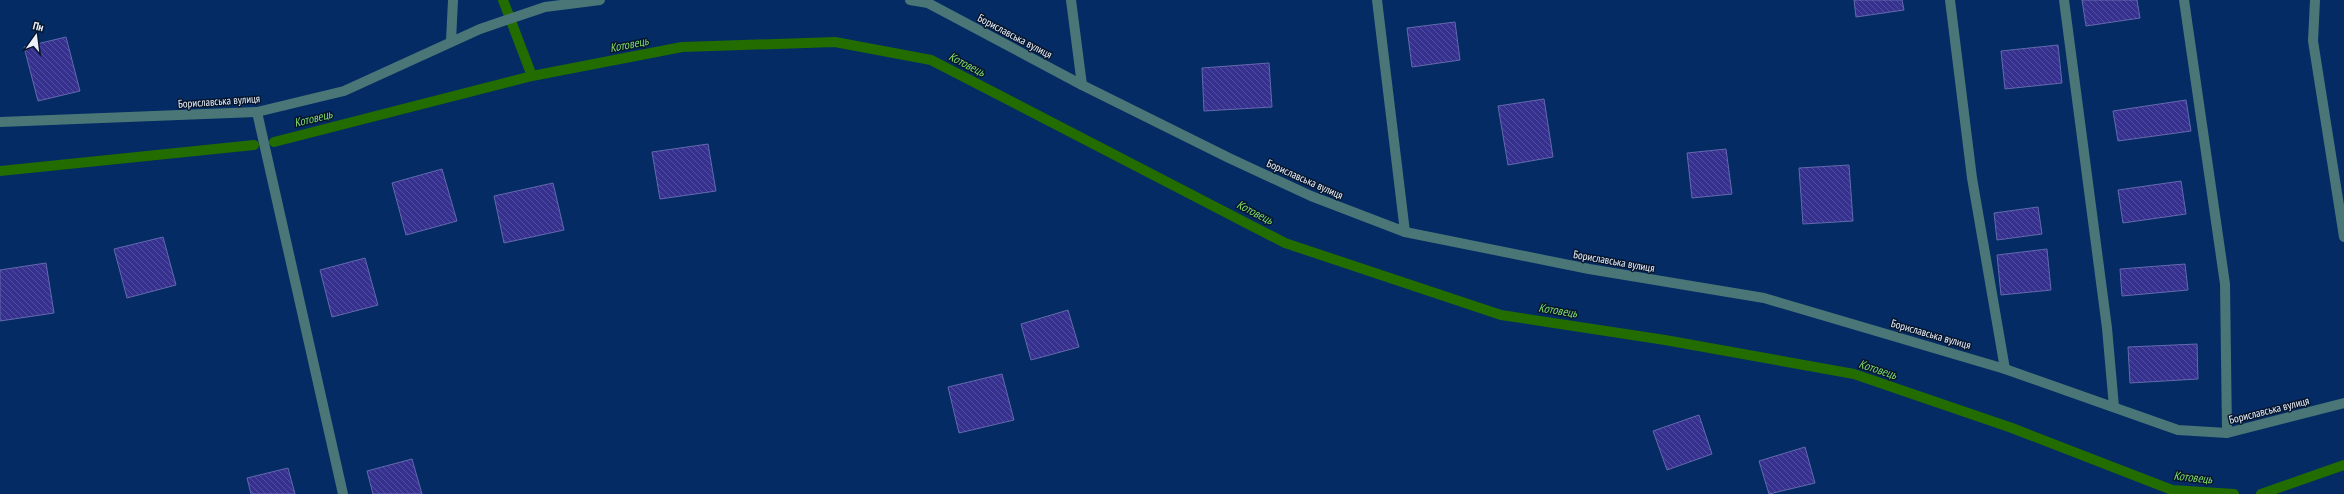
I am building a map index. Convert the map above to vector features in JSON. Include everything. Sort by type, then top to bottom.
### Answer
[{"type":"street","points":[[451,41],[454,0]]},
{"type":"street","name":"Бориславська вулиця","points":[[0,122],[257,112],[344,91],[451,41],[480,29],[545,7],[600,0]]},
{"type":"street","name":"Бориславська вулиця","points":[[910,0],[928,2],[1082,85],[1311,196],[1405,232],[1588,269],[1764,298],[2005,369],[2178,430],[2227,432],[2344,403]]},
{"type":"street","points":[[1071,0],[1082,85]]},
{"type":"street","points":[[1377,0],[1405,232]]},
{"type":"street","points":[[1950,0],[1972,178],[2005,369]]},
{"type":"street","points":[[2064,0],[2107,328],[2114,407]]},
{"type":"street","points":[[2184,0],[2225,284],[2227,432]]},
{"type":"street","points":[[2315,0],[2313,40],[2344,237]]},
{"type":"street","points":[[257,112],[343,494]]},
{"type":"building","points":[[1854,0],[1902,0],[1904,10],[1856,17]]},
{"type":"building","points":[[2082,0],[2137,0],[2140,18],[2086,26]]},
{"type":"building","points":[[1455,22],[1460,60],[1412,67],[1407,28]]},
{"type":"building","points":[[66,37],[80,91],[38,101],[24,47]]},
{"type":"building","points":[[2058,45],[2062,83],[2005,89],[2001,51]]},
{"type":"building","points":[[1269,63],[1272,107],[1204,111],[1202,68]]},
{"type":"building","points":[[1544,99],[1553,157],[1508,165],[1498,106]]},
{"type":"building","points":[[2186,100],[2191,131],[2118,141],[2113,111]]},
{"type":"building","points":[[708,144],[716,191],[660,199],[652,152]]},
{"type":"building","points":[[1726,149],[1732,194],[1692,198],[1687,153]]},
{"type":"building","points":[[1849,165],[1853,221],[1803,224],[1799,168]]},
{"type":"building","points":[[442,169],[457,221],[406,235],[392,183]]},
{"type":"building","points":[[2181,181],[2186,214],[2123,223],[2118,190]]},
{"type":"building","points":[[553,183],[564,230],[504,243],[494,196]]},
{"type":"building","points":[[2038,207],[2042,234],[1997,240],[1994,213]]},
{"type":"building","points":[[163,237],[176,285],[127,298],[114,249]]},
{"type":"building","points":[[2047,249],[2051,290],[2001,295],[1997,255]]},
{"type":"building","points":[[365,258],[378,305],[332,317],[320,270]]},
{"type":"building","points":[[46,263],[54,313],[0,321],[0,270]]},
{"type":"building","points":[[2185,264],[2188,290],[2122,296],[2120,269]]},
{"type":"building","points":[[1068,310],[1079,347],[1031,360],[1021,324]]},
{"type":"building","points":[[2197,344],[2198,379],[2130,383],[2128,347]]},
{"type":"building","points":[[1002,374],[1014,420],[959,433],[948,387]]},
{"type":"building","points":[[1699,415],[1712,454],[1667,470],[1653,431]]},
{"type":"building","points":[[1805,447],[1815,483],[1769,494],[1759,461]]},
{"type":"building","points":[[412,459],[422,494],[373,494],[367,471]]},
{"type":"building","points":[[288,468],[295,494],[251,494],[247,478]]},
{"type":"waterway","points":[[503,0],[532,76]]},
{"type":"waterway","name":"Котовець","points":[[274,142],[532,76],[682,47],[835,42],[931,60],[1285,243],[1501,315],[1665,340],[1854,374],[2012,428],[2172,490],[2234,494]]},
{"type":"waterway","name":"Котовець","points":[[0,171],[254,145]]},
{"type":"waterway","name":"Котовець","points":[[2261,494],[2344,465]]}]
